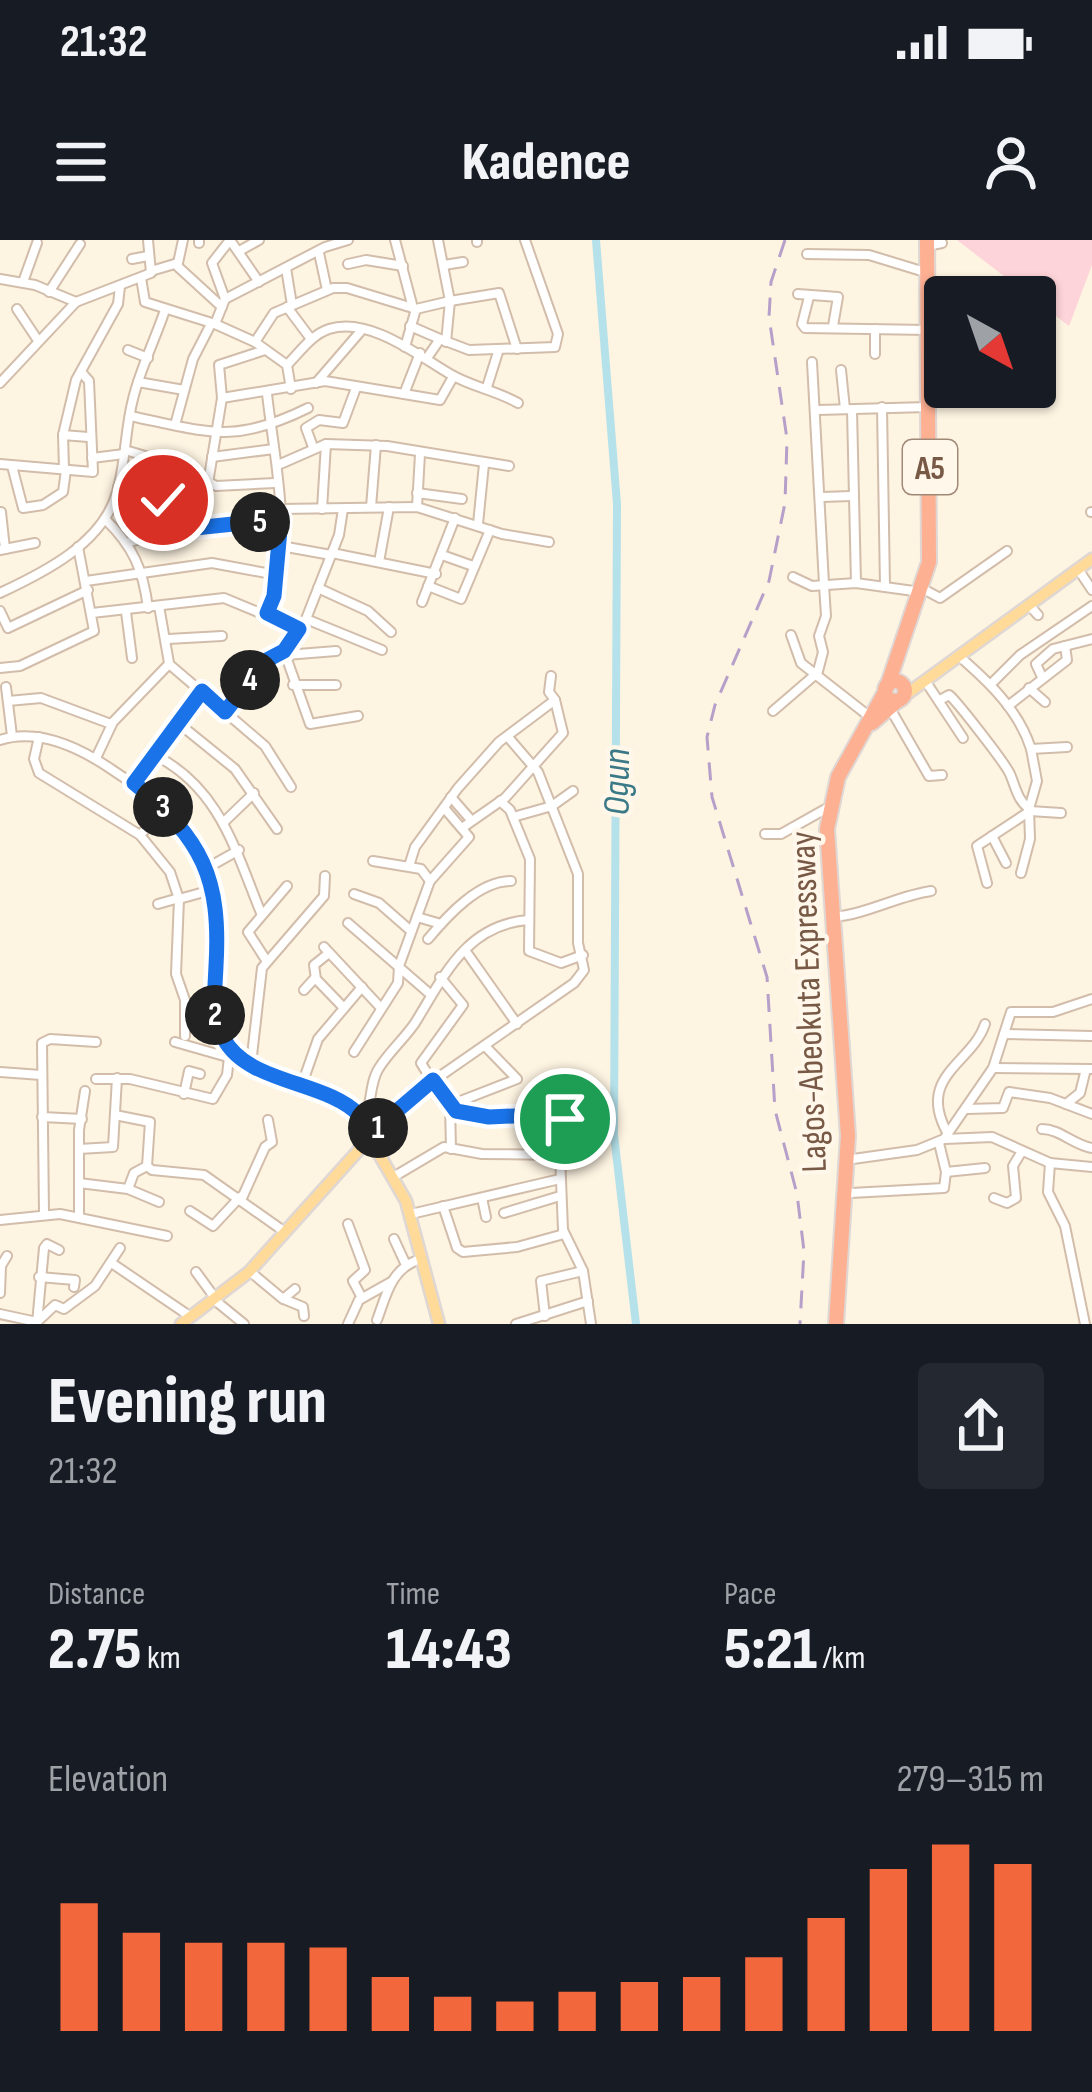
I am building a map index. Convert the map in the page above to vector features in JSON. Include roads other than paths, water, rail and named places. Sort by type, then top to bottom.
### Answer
[{"type":"highway","name":"Lagos-Abeokuta Expressway","points":[[929,274],[934,242]]},
{"type":"highway","name":"Lagos-Abeokuta Expressway","points":[[836,1324],[853,1159],[829,852],[839,791],[854,753],[894,694],[925,592],[934,544],[934,242]]},
{"type":"highway","name":"Lagos-Abeokuta Expressway","points":[[925,592],[930,551],[930,408]]},
{"type":"highway","name":"Lagos-Abeokuta Expressway","points":[[846,1324],[846,1065],[826,852],[830,806],[843,766],[872,718],[894,694]]},
{"type":"main road","points":[[894,694],[923,684],[1034,610],[1092,559]]},
{"type":"main road","points":[[369,1142],[394,1176],[411,1214],[437,1324]]},
{"type":"main road","points":[[216,1301],[244,1278],[369,1142]]},
{"type":"main road","points":[[369,1142],[403,1202],[412,1263],[437,1324]]},
{"type":"main road","points":[[186,1322],[253,1274],[369,1142]]},
{"type":"street","points":[[148,240],[151,271]]},
{"type":"street","points":[[175,264],[183,240]]},
{"type":"street","points":[[224,303],[213,258],[230,240],[259,282]]},
{"type":"street","points":[[241,250],[259,240]]},
{"type":"street","points":[[175,425],[193,358],[224,303],[322,247],[348,240]]},
{"type":"street","points":[[395,240],[414,308],[405,347]]},
{"type":"street","points":[[404,394],[424,355],[443,341],[450,302],[438,240]]},
{"type":"street","points":[[410,326],[469,350],[553,348],[557,334],[525,240]]},
{"type":"street","points":[[23,282],[37,243]]},
{"type":"street","points":[[49,292],[80,244]]},
{"type":"street","points":[[322,247],[327,290]]},
{"type":"street","points":[[807,254],[869,255],[929,274]]},
{"type":"street","points":[[132,259],[148,256]]},
{"type":"street","points":[[348,264],[365,260],[403,266]]},
{"type":"street","points":[[444,265],[463,262]]},
{"type":"street","points":[[0,382],[76,302],[175,264]]},
{"type":"street","points":[[175,264],[224,303]]},
{"type":"street","points":[[286,268],[290,306],[311,339]]},
{"type":"street","points":[[140,278],[145,302],[255,342],[287,365],[291,389]]},
{"type":"street","points":[[0,279],[23,282],[76,302]]},
{"type":"street","points":[[12,466],[22,508],[43,505],[63,492],[63,435],[76,380],[118,304],[120,286]]},
{"type":"street","points":[[255,342],[271,316],[327,290],[347,288],[414,308],[499,293],[518,349]]},
{"type":"street","points":[[798,294],[838,297],[833,328]]},
{"type":"street","points":[[809,297],[802,325],[924,330]]},
{"type":"street","points":[[17,309],[37,339]]},
{"type":"street","points":[[0,593],[31,580],[78,547],[104,519],[118,488],[137,382],[165,310]]},
{"type":"street","points":[[287,365],[311,339],[335,327],[405,347],[453,377],[488,387],[518,403]]},
{"type":"street","points":[[875,329],[875,354]]},
{"type":"street","points":[[316,383],[361,332]]},
{"type":"street","points":[[488,387],[499,349]]},
{"type":"street","points":[[128,350],[148,358]]},
{"type":"street","points":[[208,483],[222,398],[220,364],[265,350]]},
{"type":"street","points":[[773,711],[816,674],[824,652],[819,636],[826,616],[822,496],[812,362]]},
{"type":"street","points":[[841,370],[848,410],[856,583]]},
{"type":"street","points":[[0,464],[91,473],[88,382],[82,373]]},
{"type":"street","points":[[222,398],[316,383],[440,400],[453,377]]},
{"type":"street","points":[[137,382],[184,390]]},
{"type":"street","points":[[313,446],[306,428],[319,420],[344,423],[356,388]]},
{"type":"street","points":[[267,394],[278,465],[275,483],[281,545],[267,613]]},
{"type":"street","points":[[130,416],[215,435],[271,427],[308,407]]},
{"type":"street","points":[[882,407],[885,586]]},
{"type":"street","points":[[817,410],[924,407]]},
{"type":"street","points":[[63,435],[88,437]]},
{"type":"street","points":[[322,509],[326,444]]},
{"type":"street","points":[[278,465],[326,444],[376,445],[509,466]]},
{"type":"street","points":[[370,507],[376,445]]},
{"type":"street","points":[[212,457],[274,449]]},
{"type":"street","points":[[92,458],[124,452],[179,466],[208,483],[275,483]]},
{"type":"street","points":[[417,507],[420,454]]},
{"type":"street","points":[[478,524],[484,464]]},
{"type":"street","points":[[118,488],[145,488],[177,504],[195,528]]},
{"type":"street","points":[[417,493],[462,499]]},
{"type":"street","points":[[822,496],[851,496]]},
{"type":"street","points":[[129,542],[280,514],[370,507],[417,507],[549,542]]},
{"type":"street","points":[[379,562],[388,507]]},
{"type":"street","points":[[343,509],[332,554],[306,619],[285,653],[293,686],[311,724],[358,716]]},
{"type":"street","points":[[1,512],[3,549],[34,543]]},
{"type":"street","points":[[422,602],[455,518]]},
{"type":"street","points":[[96,758],[112,724],[169,664],[168,639],[129,542],[104,519]]},
{"type":"street","points":[[428,586],[461,599],[490,530]]},
{"type":"street","points":[[281,545],[436,574]]},
{"type":"street","points":[[0,668],[20,666],[92,633],[88,585],[78,547]]},
{"type":"street","points":[[793,577],[798,583],[885,586],[940,598],[1007,551]]},
{"type":"street","points":[[442,555],[473,566]]},
{"type":"street","points":[[0,611],[8,628],[88,585],[212,563],[277,574]]},
{"type":"street","points":[[1078,569],[1092,590]]},
{"type":"street","points":[[318,588],[368,611],[391,632]]},
{"type":"street","points":[[92,613],[224,598],[299,629]]},
{"type":"street","points":[[991,684],[1020,655],[1091,609]]},
{"type":"street","points":[[126,612],[132,658]]},
{"type":"street","points":[[306,619],[382,650]]},
{"type":"street","points":[[791,635],[801,663],[872,718]]},
{"type":"street","points":[[168,639],[222,636]]},
{"type":"street","points":[[1042,677],[1036,663],[1065,646],[1092,639]]},
{"type":"street","points":[[1008,706],[1069,658],[1065,646]]},
{"type":"street","points":[[225,712],[268,658],[336,651]]},
{"type":"street","points":[[960,657],[991,684],[1025,728],[1031,748],[1037,781],[1021,873]]},
{"type":"street","points":[[169,664],[271,752],[291,787]]},
{"type":"street","points":[[462,828],[500,802],[563,733],[549,692],[551,676]]},
{"type":"street","points":[[923,684],[940,700],[963,738]]},
{"type":"street","points":[[293,686],[336,685]]},
{"type":"street","points":[[6,687],[12,736]]},
{"type":"street","points":[[1029,688],[1045,702]]},
{"type":"street","points":[[134,783],[202,691]]},
{"type":"street","points":[[894,694],[929,776],[942,775]]},
{"type":"street","points":[[940,700],[950,695],[962,706],[977,734],[996,751],[1029,810],[1061,814]]},
{"type":"street","points":[[8,700],[41,698],[112,724]]},
{"type":"street","points":[[409,866],[415,847],[451,796],[508,737],[555,700]]},
{"type":"street","points":[[177,722],[235,769],[277,830]]},
{"type":"street","points":[[39,737],[34,759],[39,773],[140,835],[170,872],[179,898],[176,974],[185,1000],[185,1036]]},
{"type":"street","points":[[0,740],[39,737],[96,758],[134,783],[182,827],[214,889],[216,1018],[234,1057]]},
{"type":"street","points":[[369,1142],[385,1121],[432,1081],[579,979],[584,970],[578,943],[580,881],[533,764],[513,748],[508,737]]},
{"type":"street","points":[[1031,748],[1066,747]]},
{"type":"street","points":[[152,754],[188,779],[225,821],[261,913]]},
{"type":"street","points":[[513,817],[552,806],[573,790]]},
{"type":"street","points":[[225,821],[254,793]]},
{"type":"street","points":[[451,796],[471,820]]},
{"type":"street","points":[[500,802],[513,817],[530,860],[531,953],[561,963],[583,955]]},
{"type":"street","points":[[765,834],[796,827],[830,806]]},
{"type":"street","points":[[140,835],[165,808]]},
{"type":"street","points":[[354,1052],[398,983],[398,970],[430,881],[469,837],[445,809]]},
{"type":"street","points":[[987,884],[976,846],[1029,810]]},
{"type":"street","points":[[992,836],[1006,863]]},
{"type":"street","points":[[207,868],[239,850]]},
{"type":"street","points":[[373,861],[421,869],[430,881]]},
{"type":"street","points":[[251,1064],[257,992],[266,959],[324,896],[325,876]]},
{"type":"street","points":[[428,939],[491,884],[512,881]]},
{"type":"street","points":[[266,959],[248,932],[286,886]]},
{"type":"street","points":[[158,904],[214,889]]},
{"type":"street","points":[[833,917],[890,906],[912,893],[931,891]]},
{"type":"street","points":[[354,894],[379,902],[411,931]]},
{"type":"street","points":[[417,916],[441,924]]},
{"type":"street","points":[[364,1122],[377,1071],[414,1024],[452,961],[467,952],[480,935],[528,920]]},
{"type":"street","points":[[348,923],[430,994]]},
{"type":"street","points":[[344,1008],[315,978],[314,965],[327,950],[381,1008]]},
{"type":"street","points":[[467,952],[517,1024]]},
{"type":"street","points":[[440,977],[463,1005],[421,1063],[450,1105],[476,1116],[563,1115],[560,1196],[564,1234],[583,1271],[591,1324]]},
{"type":"street","points":[[304,990],[315,978]]},
{"type":"street","points":[[301,1087],[318,1039],[362,987]]},
{"type":"street","points":[[943,1139],[994,1069],[1014,1010],[1053,1012],[1092,999]]},
{"type":"street","points":[[849,1186],[946,1186],[939,1097],[956,1060],[978,1041],[985,1024]]},
{"type":"street","points":[[1003,1034],[1092,1036]]},
{"type":"street","points":[[44,1214],[44,1040],[96,1042]]},
{"type":"street","points":[[175,1042],[234,1057],[356,1112],[369,1142]]},
{"type":"street","points":[[450,1105],[517,1079],[485,1046]]},
{"type":"street","points":[[97,1079],[117,1078],[215,1098],[234,1057]]},
{"type":"street","points":[[994,1069],[1089,1069],[1080,1094],[1066,1104]]},
{"type":"street","points":[[184,1094],[189,1071],[200,1074]]},
{"type":"street","points":[[0,1072],[41,1075]]},
{"type":"street","points":[[79,1149],[113,1147],[117,1078]]},
{"type":"street","points":[[79,1216],[85,1091]]},
{"type":"street","points":[[968,1109],[1003,1108],[1009,1092],[1092,1114]]},
{"type":"street","points":[[450,1105],[451,1149]]},
{"type":"street","points":[[115,1115],[150,1122],[147,1166]]},
{"type":"street","points":[[42,1117],[82,1119]]},
{"type":"street","points":[[190,1211],[211,1226],[241,1198],[268,1145],[268,1120]]},
{"type":"street","points":[[1042,1129],[1052,1129],[1076,1146],[1092,1148]]},
{"type":"street","points":[[853,1159],[943,1139],[992,1137],[1050,1163],[1092,1167]]},
{"type":"street","points":[[394,1176],[436,1149],[560,1155]]},
{"type":"street","points":[[994,1198],[1007,1203],[1016,1198],[1013,1166],[1022,1151]]},
{"type":"street","points":[[1050,1163],[1048,1192],[1065,1226],[1084,1324]]},
{"type":"street","points":[[128,1189],[134,1173],[147,1166]]},
{"type":"street","points":[[147,1166],[197,1172],[285,1232]]},
{"type":"street","points":[[946,1172],[985,1168]]},
{"type":"street","points":[[411,1214],[560,1179]]},
{"type":"street","points":[[79,1183],[128,1189],[159,1202]]},
{"type":"street","points":[[504,1213],[560,1196]]},
{"type":"street","points":[[482,1198],[486,1217]]},
{"type":"street","points":[[443,1206],[457,1248],[464,1252],[517,1247],[564,1234]]},
{"type":"street","points":[[0,1220],[44,1214],[79,1216],[167,1236]]},
{"type":"street","points":[[348,1224],[365,1270],[353,1281],[362,1298]]},
{"type":"street","points":[[349,1324],[362,1298],[392,1282],[412,1263],[394,1239]]},
{"type":"street","points":[[37,1323],[45,1245],[58,1250]]},
{"type":"street","points":[[37,1323],[55,1306],[64,1310],[86,1293],[113,1264],[120,1248]]},
{"type":"street","points":[[0,1293],[1,1266],[7,1256]]},
{"type":"street","points":[[113,1264],[186,1322]]},
{"type":"street","points":[[545,1316],[542,1281],[583,1271]]},
{"type":"street","points":[[196,1272],[216,1301],[244,1324]]},
{"type":"street","points":[[253,1274],[303,1307],[304,1316]]},
{"type":"street","points":[[39,1277],[75,1280],[74,1288]]},
{"type":"street","points":[[377,1320],[392,1282]]},
{"type":"street","points":[[286,1300],[296,1289]]},
{"type":"street","points":[[516,1324],[588,1301]]},
{"type":"street","points":[[0,1313],[37,1323]]},
{"type":"waterway","name":"Ogun","points":[[596,240],[617,504],[614,1135],[636,1324]]},
{"type":"railway","points":[[785,240],[771,282],[769,317],[787,439],[785,503],[769,581],[715,705],[707,737],[712,797],[767,977],[775,1110],[797,1194],[804,1251],[800,1324]]}]
